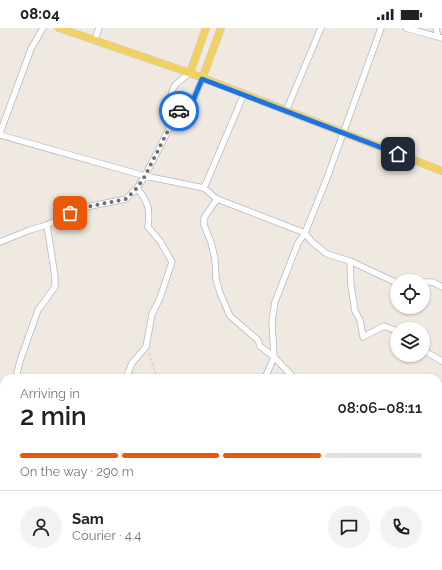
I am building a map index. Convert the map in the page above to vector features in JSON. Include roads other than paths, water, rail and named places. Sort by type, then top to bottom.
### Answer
[{"type":"main road","points":[[59,28],[95,39],[190,73],[202,79],[441,170]]},
{"type":"main road","points":[[190,73],[206,28],[220,31],[202,79]]},
{"type":"street","points":[[43,28],[32,49],[0,134],[145,176],[204,188],[217,200],[305,233],[312,242],[327,254],[350,261],[390,279]]},
{"type":"street","points":[[95,39],[99,28]]},
{"type":"street","points":[[286,110],[321,28]]},
{"type":"street","points":[[267,374],[274,357],[272,321],[275,302],[298,243],[305,233],[381,28]]},
{"type":"street","points":[[406,28],[440,38]]},
{"type":"street","points":[[436,28],[440,38]]},
{"type":"street","points":[[190,73],[177,82],[170,93],[171,105],[178,111],[186,110],[192,103],[202,79]]},
{"type":"street","points":[[204,188],[244,94]]},
{"type":"street","points":[[0,241],[47,225],[81,208],[126,199],[137,188],[145,176],[178,111]]},
{"type":"street","points":[[128,374],[132,363],[146,347],[152,314],[160,298],[172,262],[160,241],[148,227],[150,212],[147,200],[137,188]]},
{"type":"street","points":[[217,200],[204,218],[204,224],[211,242],[215,259],[216,279],[220,293],[230,316],[258,340],[260,346],[274,357],[290,374]]},
{"type":"street","points":[[17,374],[38,310],[55,287],[55,277],[47,225]]},
{"type":"street","points":[[350,261],[355,311],[360,320],[363,337],[384,326],[390,328]]},
{"type":"street","points":[[430,282],[442,287]]},
{"type":"street","points":[[430,354],[442,361]]}]
